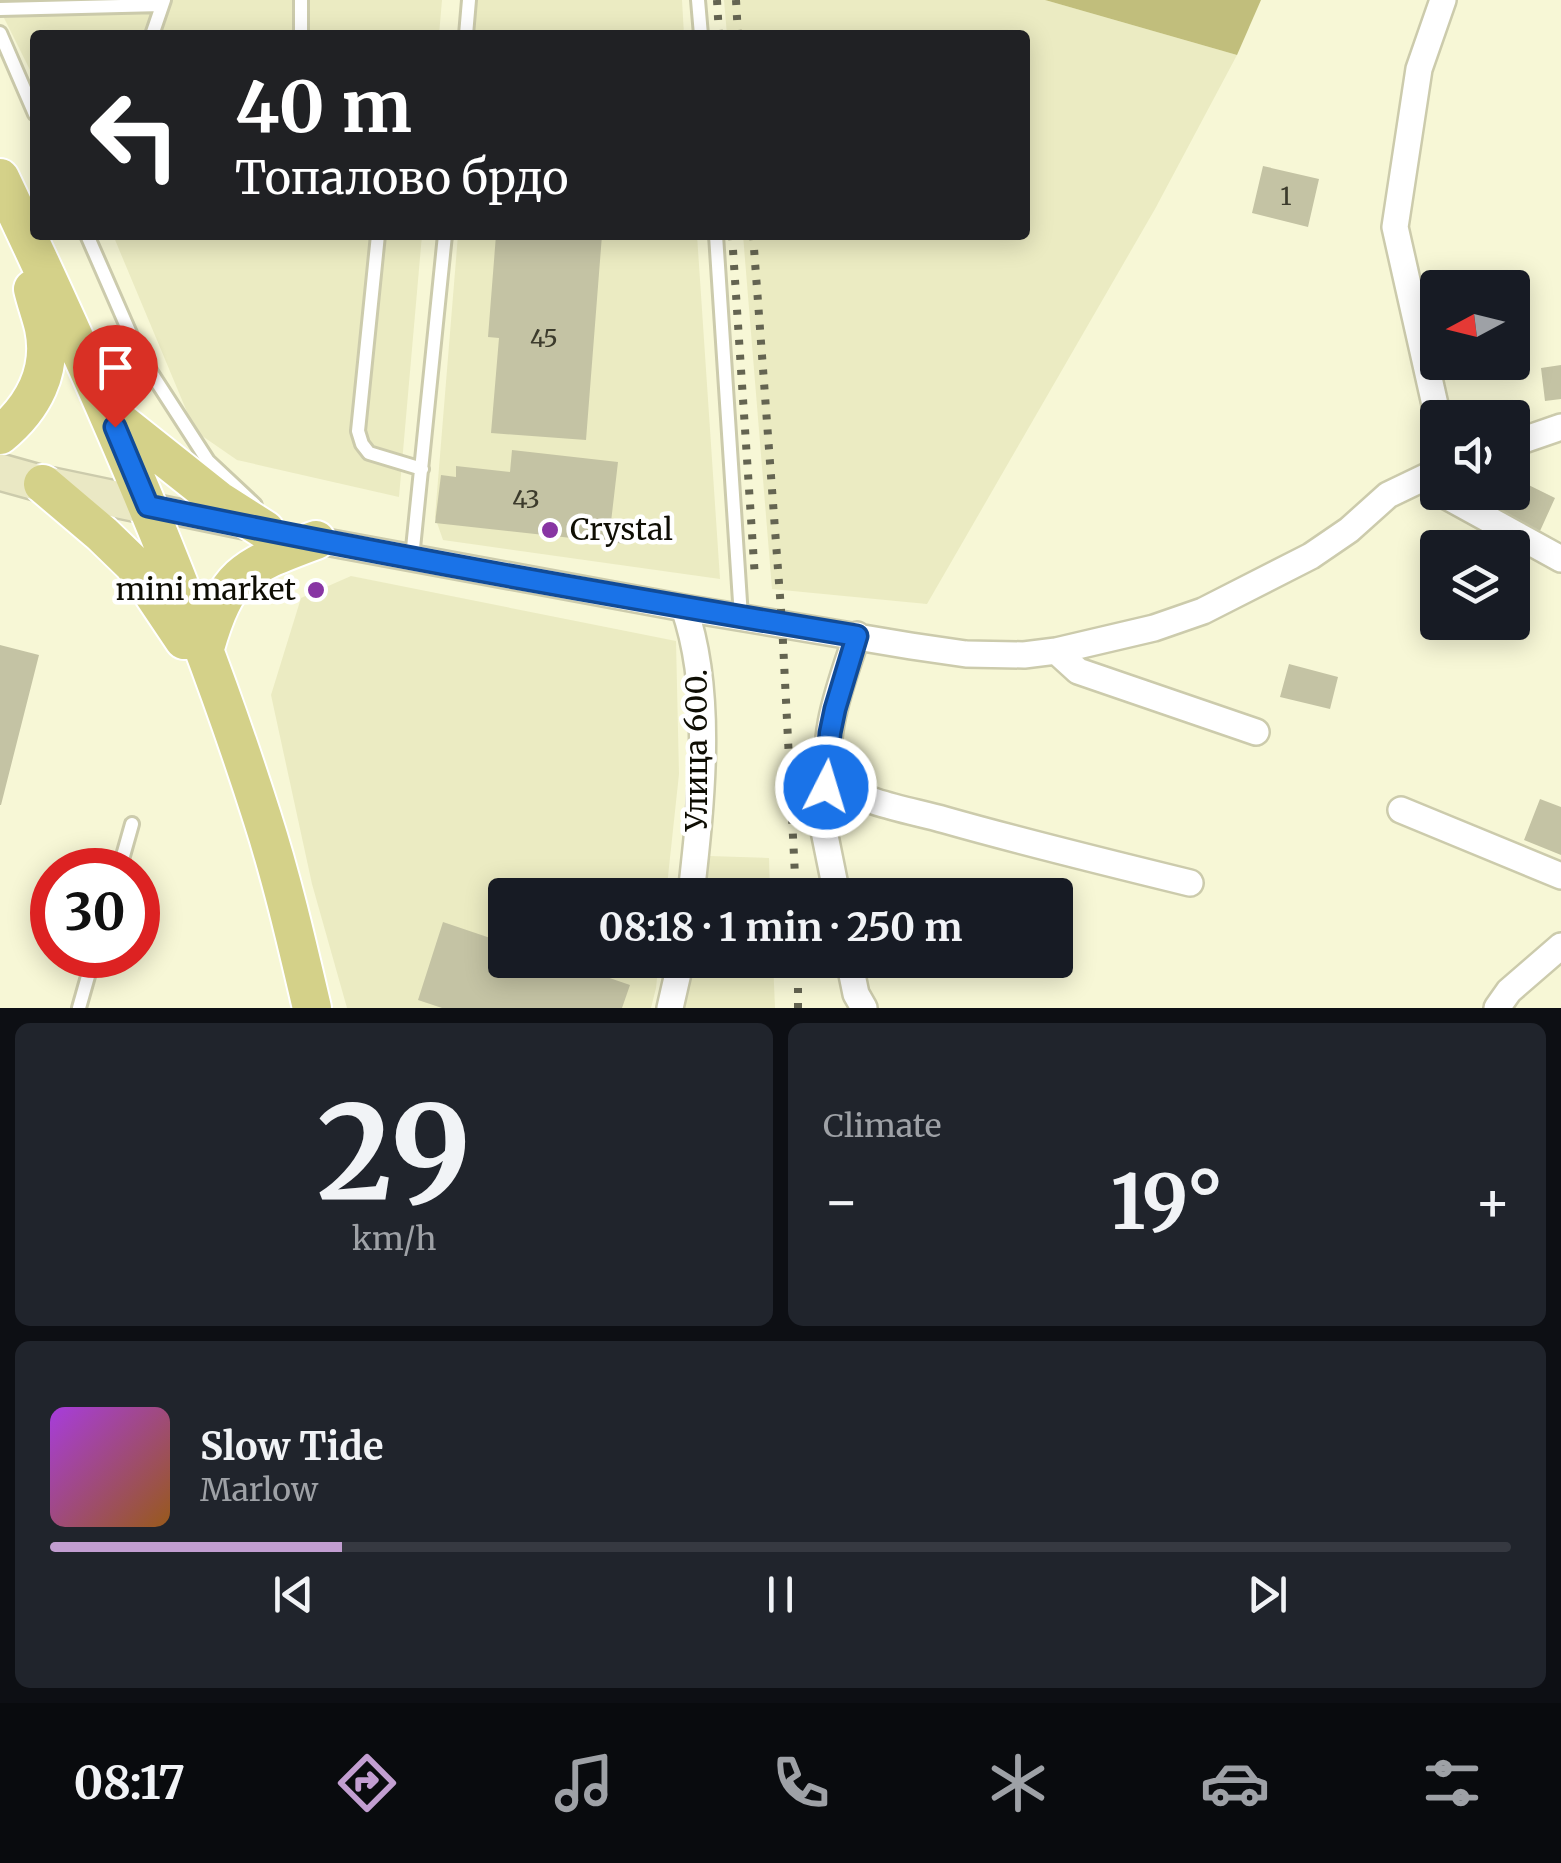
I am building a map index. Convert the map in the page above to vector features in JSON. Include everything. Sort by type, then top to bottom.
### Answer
[{"type":"main road","points":[[0,178],[110,415],[210,662],[264,820],[312,1008]]},
{"type":"main road","points":[[0,435],[25,411],[44,371],[44,328],[30,272],[30,242]]},
{"type":"main road","points":[[110,415],[218,500],[269,526]]},
{"type":"main road","points":[[1,476],[148,506]]},
{"type":"main road","points":[[42,484],[133,564],[195,654],[210,662]]},
{"type":"main road","points":[[210,662],[219,606],[240,575],[266,558],[316,540]]},
{"type":"street","points":[[1434,400],[1395,227],[1419,69],[1443,0]]},
{"type":"street","points":[[1530,438],[1561,427]]},
{"type":"street","points":[[148,506],[741,618],[966,654],[1024,654],[1056,651],[1154,628],[1202,610],[1332,543],[1388,495],[1420,487]]},
{"type":"street","points":[[1477,510],[1561,559]]},
{"type":"street","name":"Улица 600.","points":[[684,608],[697,649],[701,707],[699,810],[693,878]]},
{"type":"street","points":[[833,878],[822,820],[829,744],[857,636]]},
{"type":"street","points":[[1056,651],[1078,671],[1256,732]]},
{"type":"street","points":[[828,766],[836,784],[856,794],[1190,883]]},
{"type":"street","points":[[1401,810],[1561,876]]},
{"type":"street","points":[[1497,1008],[1509,990],[1561,946]]},
{"type":"street","points":[[670,1008],[677,978]]},
{"type":"street","points":[[853,978],[864,1008]]},
{"type":"lane","points":[[301,0],[302,30]]},
{"type":"lane","points":[[466,30],[469,0]]},
{"type":"lane","points":[[698,0],[701,30]]},
{"type":"lane","points":[[0,9],[163,2],[154,30]]},
{"type":"lane","points":[[0,33],[30,102]]},
{"type":"lane","points":[[90,240],[148,369],[208,460],[269,526]]},
{"type":"lane","points":[[377,240],[358,430],[369,453],[422,469]]},
{"type":"lane","points":[[412,558],[445,240]]},
{"type":"lane","points":[[716,240],[741,618]]},
{"type":"lane","points":[[125,848],[132,824]]},
{"type":"lane","points":[[79,1008],[87,978]]},
{"type":"shaded area","points":[[0,0],[442,0],[439,30],[30,30],[30,70],[0,10]]},
{"type":"shaded area","points":[[477,0],[682,0],[684,30],[474,30]]},
{"type":"shaded area","points":[[724,0],[1045,0],[1237,55],[1155,209],[927,604],[772,589],[743,240],[1030,240],[1030,30],[727,30]]},
{"type":"shaded area","points":[[1045,0],[1261,0],[1237,55]]},
{"type":"shaded area","points":[[115,240],[422,240],[399,497],[237,460],[195,431]]},
{"type":"shaded area","points":[[458,240],[697,240],[720,579],[443,540],[435,517]]},
{"type":"shaded area","points":[[351,576],[676,641],[679,774],[668,878],[488,878],[488,978],[657,978],[651,1008],[347,1008],[312,884],[271,695],[301,598]]},
{"type":"shaded area","points":[[709,856],[769,858],[770,878],[708,878]]},
{"type":"shaded area","points":[[688,978],[774,978],[775,1008],[682,1008]]},
{"type":"building","points":[[1263,166],[1319,179],[1308,227],[1252,213]]},
{"type":"building","points":[[496,240],[602,240],[586,440],[491,433],[499,338],[488,337]]},
{"type":"building","points":[[1561,365],[1561,399],[1545,401],[1541,368]]},
{"type":"building","points":[[512,450],[618,462],[611,522],[627,524],[626,544],[435,523],[441,475],[456,477],[456,466],[510,472]]},
{"type":"building","points":[[1530,486],[1555,498],[1540,531],[1496,510],[1530,510]]},
{"type":"building","points":[[0,645],[39,655],[1,805],[0,805]]},
{"type":"building","points":[[1289,664],[1338,677],[1330,709],[1280,697]]},
{"type":"building","points":[[1540,799],[1561,807],[1561,855],[1524,840]]},
{"type":"building","points":[[443,922],[488,937],[488,978],[610,978],[630,985],[622,1008],[442,1008],[418,1000]]},
{"type":"railway","points":[[717,0],[719,30]]},
{"type":"railway","points":[[736,0],[738,30]]},
{"type":"railway","points":[[732,240],[755,578]]},
{"type":"railway","points":[[753,240],[782,623],[795,878]]},
{"type":"railway","points":[[798,978],[798,1008]]},
{"type":"place","name":"Crystal","points":[[550,530]]},
{"type":"place","name":"mini market","points":[[316,590]]},
{"type":"route","points":[[115,427],[148,506],[741,618],[857,636],[830,733],[826,787]]}]
